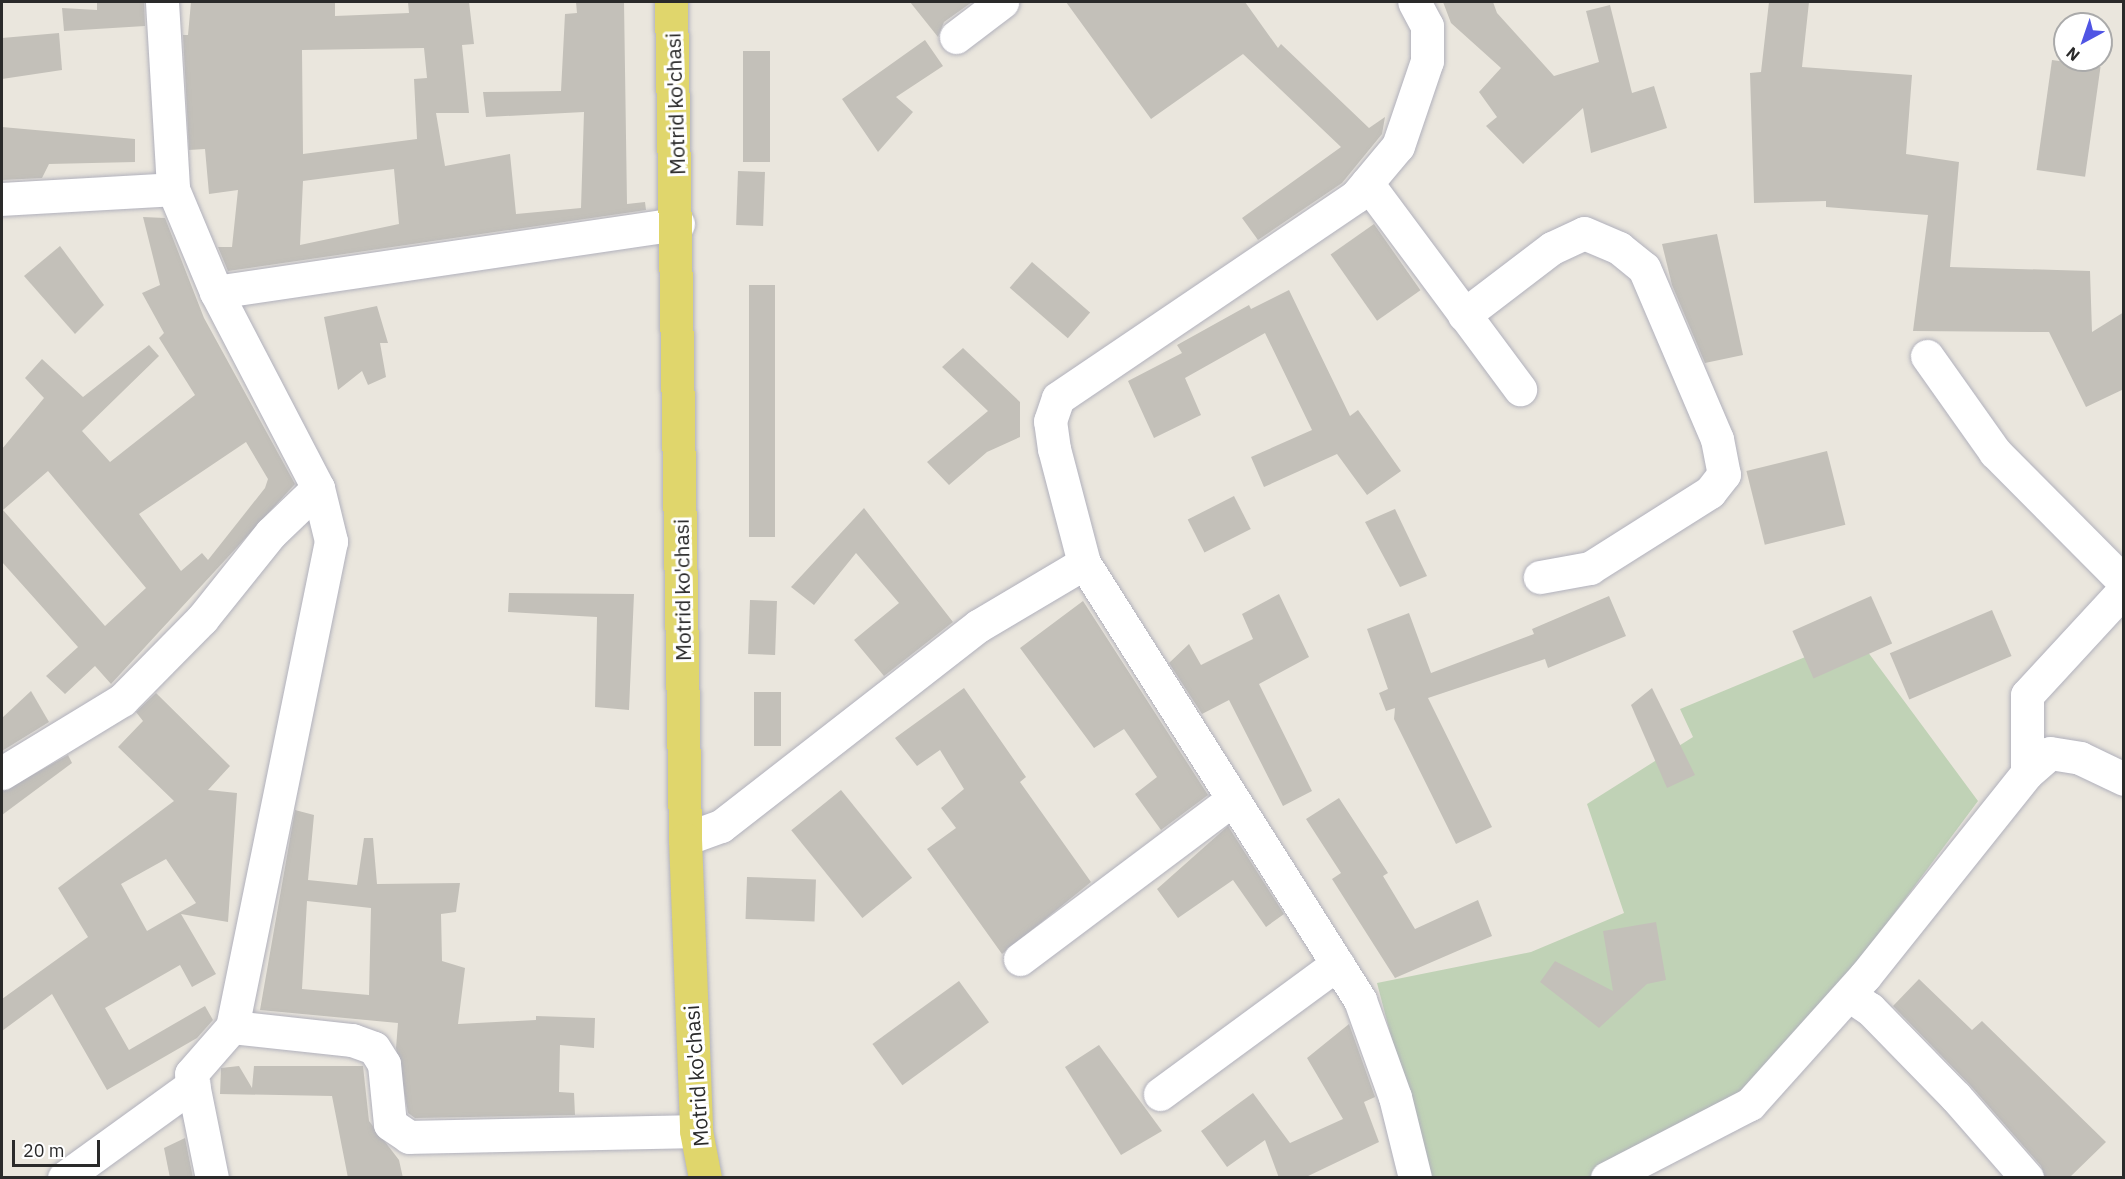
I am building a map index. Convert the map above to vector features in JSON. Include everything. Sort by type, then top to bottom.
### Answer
[{"type":"main road","name":"Motrid ko'chasi","points":[[671,2],[678,224],[685,839],[696,1131],[705,1178]]},
{"type":"street","points":[[162,2],[173,189],[216,292],[318,488],[331,541],[232,1027],[204,1054],[191,1074],[212,1178]]},
{"type":"street","points":[[956,37],[1002,2]]},
{"type":"street","points":[[1414,2],[1426,26],[1428,61],[1398,146],[1356,196],[1058,398],[1050,421],[1054,449],[1084,563],[1337,964],[1364,1011],[1415,1178]]},
{"type":"street","points":[[1367,183],[1520,389]]},
{"type":"street","points":[[2,223],[12,199],[173,189]]},
{"type":"street","points":[[216,292],[678,224]]},
{"type":"street","points":[[1464,315],[1552,248],[1584,233],[1619,248],[1644,268],[1717,439],[1725,474],[1710,492],[1590,568],[1540,578]]},
{"type":"street","points":[[1927,356],[1995,452],[2124,582]]},
{"type":"street","points":[[2,773],[122,700],[318,488]]},
{"type":"street","points":[[685,839],[721,826],[978,626],[1084,563]]},
{"type":"street","points":[[2027,773],[2027,695],[2124,590]]},
{"type":"street","points":[[1606,1178],[1750,1104],[1849,995],[2027,773],[2050,753],[2080,758],[2124,779]]},
{"type":"street","points":[[1020,959],[1232,800]]},
{"type":"street","points":[[1160,1094],[1337,964]]},
{"type":"street","points":[[1849,995],[1870,1009],[1956,1097],[2027,1178]]},
{"type":"street","points":[[232,1027],[374,1048],[384,1064],[390,1124],[409,1137],[696,1131]]},
{"type":"street","points":[[64,1178],[194,1084]]},
{"type":"green space","points":[[1856,636],[1978,801],[1820,1013],[1736,1103],[1602,1177],[1428,1177],[1377,983],[1531,952],[1624,913],[1587,804],[1693,737],[1680,709]]},
{"type":"building","points":[[97,2],[144,2],[145,26],[64,31],[62,8],[97,10]]},
{"type":"building","points":[[191,2],[335,2],[335,16],[409,13],[408,2],[469,2],[474,44],[462,45],[469,113],[436,113],[445,166],[510,154],[516,214],[581,208],[584,112],[486,117],[483,92],[561,91],[565,14],[577,13],[576,2],[624,2],[627,204],[645,202],[646,210],[228,271],[218,247],[232,247],[238,190],[209,194],[205,149],[189,150],[183,35],[188,35]],"holes":[[[424,48],[427,78],[414,79],[417,139],[303,154],[302,50]],[[394,169],[399,224],[300,245],[303,181]]]},
{"type":"building","points":[[910,2],[972,2],[944,22],[938,37]]},
{"type":"building","points":[[1066,2],[1245,2],[1278,48],[1281,44],[1369,128],[1385,117],[1382,134],[1342,183],[1258,240],[1242,218],[1341,147],[1243,54],[1151,119]]},
{"type":"building","points":[[1443,2],[1493,2],[1497,13],[1554,76],[1599,62],[1586,11],[1610,5],[1632,93],[1654,86],[1667,128],[1591,153],[1583,108],[1523,164],[1486,126],[1497,117],[1479,92],[1501,68],[1451,23]]},
{"type":"building","points":[[1769,2],[1809,2],[1802,67],[1912,75],[1906,154],[1959,162],[1950,267],[2090,271],[2092,332],[2124,312],[2124,389],[2086,407],[2049,332],[1913,331],[1928,215],[1826,207],[1826,201],[1754,203],[1750,73],[1761,72]]},
{"type":"building","points":[[59,33],[62,70],[2,79],[2,38]]},
{"type":"building","points":[[925,40],[943,66],[896,97],[913,112],[878,152],[842,99]]},
{"type":"building","points":[[743,51],[770,51],[770,162],[743,162]]},
{"type":"building","points":[[2052,60],[2053,72],[2100,72],[2085,177],[2037,170]]},
{"type":"building","points":[[2,127],[135,139],[135,162],[49,164],[42,178],[2,180]]},
{"type":"building","points":[[738,171],[765,172],[763,226],[736,225]]},
{"type":"building","points":[[143,217],[165,218],[204,318],[295,484],[111,684],[95,666],[65,694],[46,676],[78,647],[2,562],[2,449],[44,398],[25,378],[42,359],[83,397],[149,345],[159,356],[82,431],[110,462],[195,395],[159,338],[164,333],[142,293],[160,285]],"holes":[[[246,442],[268,479],[265,488],[208,560],[202,553],[181,571],[139,514]],[[48,471],[146,588],[105,626],[3,510]]]},
{"type":"building","points":[[1374,224],[1420,290],[1377,321],[1331,254]]},
{"type":"building","points":[[1717,234],[1743,355],[1705,363],[1672,285],[1662,244]]},
{"type":"building","points":[[60,246],[104,305],[75,334],[24,276]]},
{"type":"building","points":[[1032,262],[1090,313],[1068,338],[1010,288]]},
{"type":"building","points":[[749,285],[775,285],[775,537],[749,537]]},
{"type":"building","points":[[1289,290],[1350,416],[1358,410],[1401,471],[1367,495],[1337,454],[1264,487],[1251,457],[1312,430],[1265,333],[1185,378],[1201,415],[1154,438],[1128,381],[1182,353],[1177,345],[1249,305],[1251,309]]},
{"type":"building","points":[[377,306],[388,343],[380,343],[386,377],[368,385],[362,371],[338,390],[324,317]]},
{"type":"building","points":[[963,348],[1020,402],[1020,437],[987,452],[949,485],[927,462],[988,411],[942,367]]},
{"type":"building","points":[[1827,451],[1845,525],[1765,545],[1746,471]]},
{"type":"building","points":[[1234,496],[1251,529],[1204,553],[1188,520]]},
{"type":"building","points":[[864,508],[953,622],[884,676],[854,640],[899,603],[856,553],[814,605],[791,587]]},
{"type":"building","points":[[1395,509],[1427,576],[1400,587],[1365,522]]},
{"type":"building","points":[[509,593],[634,594],[629,710],[595,707],[597,617],[508,612]]},
{"type":"building","points":[[1279,594],[1309,657],[1259,684],[1312,791],[1283,806],[1229,700],[1202,714],[1169,663],[1189,644],[1201,665],[1253,639],[1242,614]]},
{"type":"building","points":[[1609,596],[1626,636],[1548,668],[1545,659],[1428,698],[1492,827],[1456,844],[1394,719],[1395,708],[1386,711],[1379,693],[1388,689],[1367,629],[1409,613],[1431,673],[1534,634],[1532,629]]},
{"type":"building","points":[[1871,596],[1892,644],[1814,678],[1792,631]]},
{"type":"building","points":[[750,600],[777,601],[775,655],[748,654]]},
{"type":"building","points":[[1083,601],[1208,795],[1161,830],[1135,794],[1157,777],[1124,729],[1094,748],[1020,648]]},
{"type":"building","points":[[1992,610],[2012,656],[1909,699],[1890,653]]},
{"type":"building","points":[[964,688],[1026,777],[1020,782],[1091,882],[1002,954],[927,849],[956,828],[941,808],[964,789],[940,750],[917,766],[895,738]]},
{"type":"building","points":[[1652,688],[1695,775],[1667,788],[1631,705]]},
{"type":"building","points":[[31,691],[49,722],[2,751],[2,718]]},
{"type":"building","points":[[754,692],[781,692],[781,746],[754,746]]},
{"type":"building","points":[[156,693],[230,766],[208,790],[237,793],[228,922],[181,914],[216,974],[192,987],[180,965],[105,1008],[129,1050],[205,1006],[213,1020],[197,1038],[107,1090],[52,994],[2,1031],[2,999],[88,937],[58,888],[174,801],[118,747],[143,721],[136,712]],"holes":[[[166,859],[196,903],[147,931],[121,884]]]},
{"type":"building","points":[[68,755],[72,763],[2,815],[2,792]]},
{"type":"building","points":[[841,790],[912,878],[862,918],[791,830]]},
{"type":"building","points":[[1339,798],[1388,873],[1383,876],[1415,929],[1478,900],[1492,936],[1395,978],[1332,879],[1341,873],[1306,819]]},
{"type":"building","points":[[295,810],[314,815],[308,880],[357,885],[364,838],[373,838],[377,884],[460,883],[456,912],[441,914],[442,961],[465,968],[458,1024],[536,1020],[536,1016],[595,1018],[594,1048],[560,1045],[559,1092],[574,1093],[575,1115],[415,1118],[408,1113],[396,1048],[398,1023],[260,1010]],"holes":[[[307,901],[371,908],[369,995],[302,989]]]},
{"type":"building","points":[[1228,826],[1284,914],[1266,927],[1233,880],[1178,918],[1157,889]]},
{"type":"building","points":[[747,877],[816,879],[814,921],[746,919]]},
{"type":"building","points":[[1656,922],[1666,980],[1647,984],[1599,1028],[1540,982],[1555,961],[1613,991],[1603,931]]},
{"type":"building","points":[[1919,979],[1972,1030],[1982,1021],[2106,1142],[2069,1178],[2045,1178],[2041,1166],[1970,1085],[1893,1006]]},
{"type":"building","points":[[959,981],[989,1022],[902,1085],[872,1044]]},
{"type":"building","points":[[1349,1024],[1375,1097],[1364,1102],[1379,1142],[1304,1178],[1279,1178],[1265,1140],[1227,1167],[1201,1131],[1253,1093],[1290,1143],[1343,1119],[1307,1058]]},
{"type":"building","points":[[1099,1045],[1162,1131],[1121,1155],[1065,1067]]},
{"type":"building","points":[[239,1066],[252,1088],[254,1066],[363,1066],[369,1121],[399,1160],[403,1178],[348,1178],[332,1096],[220,1094],[221,1068]]},
{"type":"building","points":[[185,1138],[193,1178],[170,1178],[164,1148]]}]
